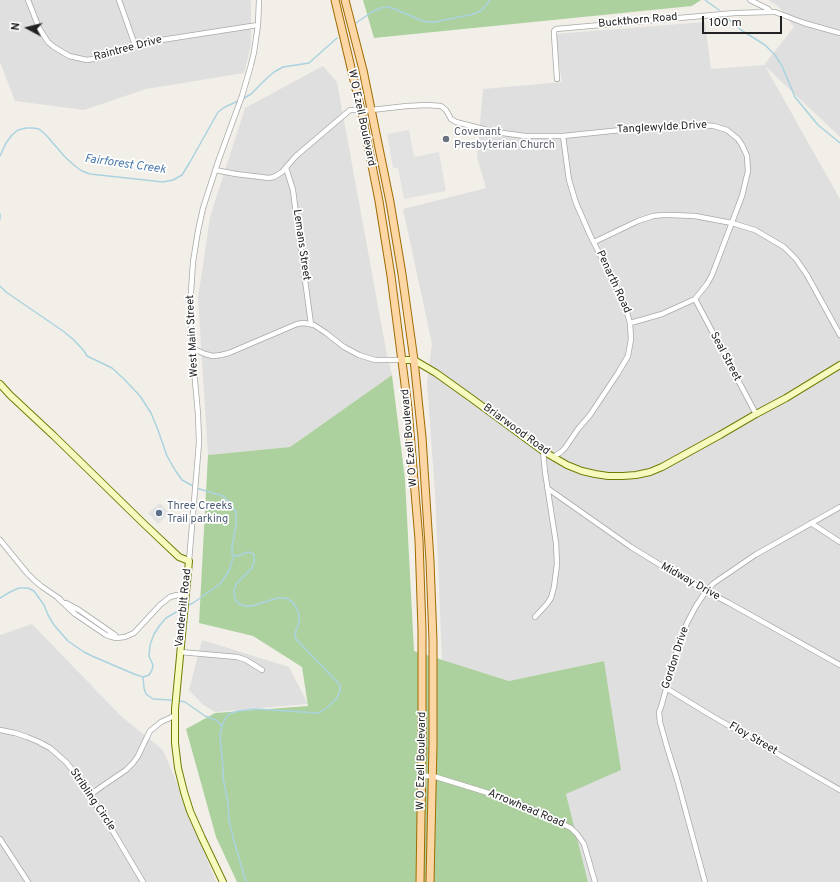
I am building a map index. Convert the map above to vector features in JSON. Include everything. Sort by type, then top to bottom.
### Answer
[{"type":"main road","name":"W O Ezell Boulevard","points":[[334,0],[361,110],[379,201],[391,276],[408,408],[420,567],[422,630],[423,681],[420,882]]},
{"type":"main road","name":"W O Ezell Boulevard","points":[[346,0],[390,202],[414,360],[430,561],[433,681],[430,882]]},
{"type":"main road","points":[[413,464],[423,461]]},
{"type":"main road","points":[[423,681],[433,681]]},
{"type":"street","name":"Raintree Drive","points":[[28,0],[43,35],[61,52],[78,58],[92,59],[103,57],[135,45],[170,38],[258,25]]},
{"type":"street","points":[[119,0],[135,45]]},
{"type":"street","name":"West Main Street","points":[[189,561],[199,443],[190,308],[193,262],[198,231],[215,170],[242,96],[254,52],[258,25],[259,0]]},
{"type":"street","points":[[750,0],[771,12],[840,33]]},
{"type":"street","name":"Buckthorn Road","points":[[557,79],[554,34],[556,29],[735,12],[771,12]]},
{"type":"street","name":"Tanglewylde Drive","points":[[215,170],[274,178],[286,168],[296,156],[350,110],[371,110],[417,105],[437,106],[443,108],[453,121],[496,132],[525,136],[563,136],[650,127],[701,125],[714,126],[727,130],[733,134],[742,145],[747,156],[748,166],[746,184],[732,224],[707,284],[695,299],[662,314],[630,323]]},
{"type":"street","name":"Penarth Road","points":[[553,457],[565,448],[590,415],[624,365],[630,348],[631,335],[630,323],[624,302],[579,210],[571,188],[563,136]]},
{"type":"street","name":"Lemans Street","points":[[286,168],[296,206],[311,324]]},
{"type":"street","points":[[594,242],[638,221],[662,215],[695,216],[755,230],[780,244],[796,259],[807,275],[840,335]]},
{"type":"street","name":"Seal Street","points":[[695,299],[756,414]]},
{"type":"street","points":[[192,348],[213,356],[229,354],[297,324],[304,323],[311,324],[344,347],[359,355],[375,360],[414,360]]},
{"type":"street","name":"Briarwood Road","points":[[414,360],[436,373],[553,457],[582,471],[608,476],[636,475],[650,472],[662,467],[786,398],[840,365]]},
{"type":"street","name":"Vanderbilt Road","points":[[0,384],[179,557],[189,561],[174,716],[176,756],[184,792],[196,824],[223,882]]},
{"type":"street","points":[[535,617],[548,604],[551,598],[556,574],[556,543],[547,488],[543,451]]},
{"type":"street","name":"Midway Drive","points":[[547,488],[662,566],[840,666]]},
{"type":"street","name":"Gordon Drive","points":[[706,882],[660,722],[660,712],[680,640],[696,606],[706,591],[714,583],[755,555],[840,507]]},
{"type":"street","points":[[812,523],[840,542]]},
{"type":"street","points":[[0,540],[27,574],[41,586],[79,610],[115,635],[116,638],[125,637],[134,633],[160,605],[170,597],[180,594],[185,596]]},
{"type":"street","points":[[180,652],[242,658],[262,670]]},
{"type":"street","name":"Floy Street","points":[[666,688],[840,790]]},
{"type":"street","points":[[90,795],[126,770],[138,756],[150,731],[161,722],[174,716]]},
{"type":"street","name":"Stribling Circle","points":[[0,730],[27,736],[39,742],[50,748],[72,769],[108,823],[143,882]]},
{"type":"street","name":"Arrowhead Road","points":[[422,776],[432,776],[510,800],[571,828],[578,834],[584,844],[595,882]]},
{"type":"street","points":[[0,839],[28,882]]},
{"type":"shaded area","points":[[0,0],[251,0],[251,45],[244,73],[146,89],[84,110],[15,101],[0,62]]},
{"type":"shaded area","points":[[768,0],[840,0],[840,137],[765,66],[840,199],[840,882],[588,882],[566,794],[604,661],[509,681],[442,660],[435,493],[427,383],[432,344],[403,209],[486,188],[477,157],[483,89],[562,82],[554,34],[705,22],[711,69],[764,65],[794,27],[778,6]]},
{"type":"shaded area","points":[[323,66],[337,82],[386,350],[392,375],[290,447],[208,455],[198,298],[210,217],[245,108]]},
{"type":"shaded area","points":[[409,130],[414,157],[439,152],[446,191],[404,199],[398,168],[393,168],[387,134]]},
{"type":"shaded area","name":"Three Creeks Trail parking","points":[[160,503],[169,513],[158,524],[148,513]]},
{"type":"shaded area","points":[[32,624],[121,716],[163,750],[216,882],[0,882],[0,635]]},
{"type":"shaded area","points":[[202,640],[289,667],[308,704],[215,712],[202,704],[189,690]]},
{"type":"green space","points":[[363,0],[701,0],[692,6],[374,38]]},
{"type":"green space","points":[[392,375],[405,479],[414,651],[509,681],[604,661],[621,770],[566,794],[588,882],[237,882],[216,837],[186,729],[215,713],[308,706],[302,667],[253,636],[199,623],[208,455],[290,447]]},
{"type":"waterway","name":"Fairforest Creek","points":[[356,23],[372,12],[388,7],[420,20],[435,22],[474,14],[482,10],[490,0]]},
{"type":"waterway","points":[[705,0],[719,10]]},
{"type":"waterway","points":[[727,18],[741,30],[765,45],[775,55],[782,66],[795,97],[818,125],[840,143]]},
{"type":"waterway","name":"Fairforest Creek","points":[[241,100],[251,94],[274,72],[283,67],[309,63],[337,38]]},
{"type":"waterway","name":"Fairforest Creek","points":[[0,156],[6,143],[12,135],[18,130],[33,128],[39,129],[46,135],[75,166],[90,174],[163,182],[173,180],[182,175],[218,112],[238,101]]},
{"type":"waterway","name":"Fairforest Creek","points":[[0,214],[0,219]]},
{"type":"waterway","name":"Fairforest Creek","points":[[0,286],[6,292],[63,331],[74,340],[87,356],[112,368],[124,379],[140,396],[151,413],[167,456],[175,470],[182,480],[193,486]]},
{"type":"waterway","name":"Fairforest Creek","points":[[186,606],[193,603],[220,584],[229,571],[234,555],[232,554],[232,547],[236,524],[236,512],[223,496],[196,488]]},
{"type":"waterway","points":[[234,555],[238,556],[248,552],[254,555],[252,568],[237,583],[234,590],[235,599],[238,603],[244,606],[252,606],[277,598],[286,598],[291,601],[299,614],[299,623],[295,635],[296,639],[340,685],[340,692],[336,699],[319,713],[255,709],[238,711],[229,714],[225,719],[220,735],[223,778],[228,802],[229,820],[246,882]]},
{"type":"waterway","name":"Fairforest Creek","points":[[0,598],[19,588],[28,588],[34,591],[44,605],[54,625],[68,641],[92,656],[143,677],[149,675],[152,670],[153,665],[149,656],[150,645],[154,634],[166,618],[183,608]]},
{"type":"waterway","points":[[143,677],[146,694],[153,699],[171,700]]},
{"type":"waterway","points":[[180,701],[185,702],[205,716],[216,720],[222,726]]},
{"type":"place","name":"Covenant Presbyterian Church","points":[[446,139]]},
{"type":"place","name":"Three Creeks Trail parking","points":[[159,513]]}]
